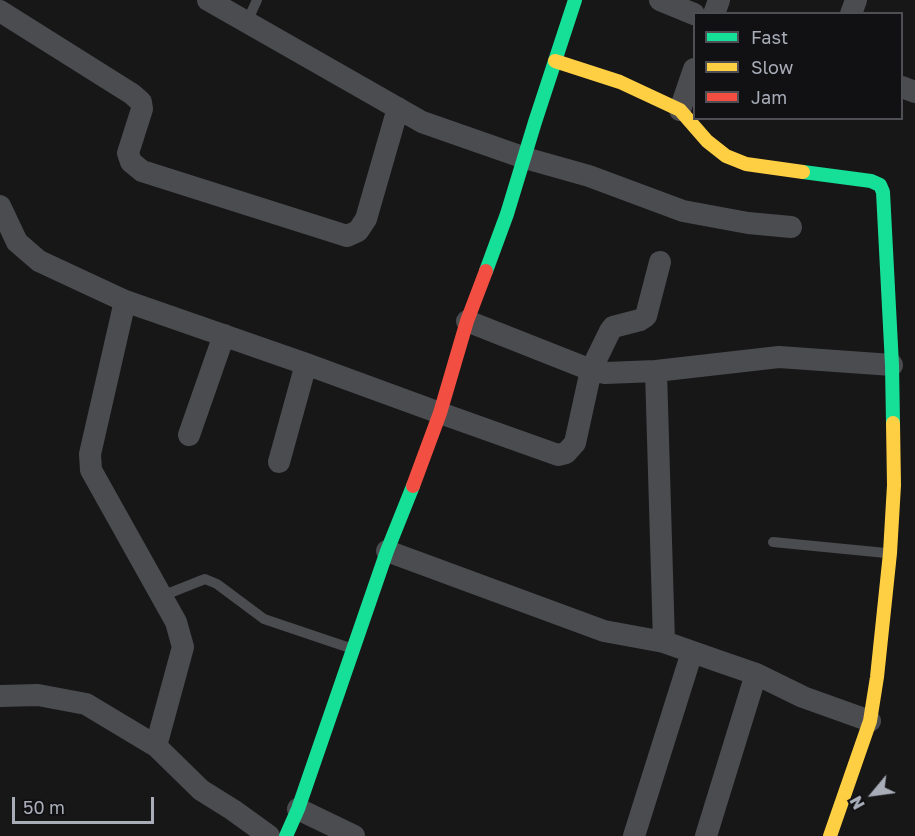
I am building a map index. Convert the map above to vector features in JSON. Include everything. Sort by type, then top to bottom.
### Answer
[{"type":"street","points":[[208,0],[422,122],[525,158],[589,176],[683,211],[748,223],[791,227]]},
{"type":"street","points":[[286,836],[298,809],[387,551],[440,413],[467,321],[507,213],[575,0]]},
{"type":"street","points":[[660,0],[693,14]]},
{"type":"street","points":[[0,11],[132,94],[141,102],[142,109],[128,153],[131,162],[142,171],[347,236],[358,231],[366,219],[398,108]]},
{"type":"street","points":[[555,61],[620,82],[680,110],[707,141],[726,156],[746,164],[872,182],[880,185],[883,192],[892,365],[894,485],[890,554],[878,677],[870,721],[830,836]]},
{"type":"street","points":[[680,110],[693,72]]},
{"type":"street","points":[[0,206],[17,242],[39,261],[126,301],[558,455],[566,453],[575,443],[591,370],[610,331],[613,327],[640,320],[646,316],[660,262]]},
{"type":"street","points":[[126,301],[90,454],[91,470],[176,622],[183,647],[156,746]]},
{"type":"street","points":[[467,321],[591,370],[605,373],[656,371],[779,357],[892,365]]},
{"type":"street","points":[[189,435],[224,335]]},
{"type":"street","points":[[279,462],[306,364]]},
{"type":"street","points":[[656,371],[664,642]]},
{"type":"street","points":[[387,551],[604,631],[664,642],[756,674],[802,697],[870,721]]},
{"type":"street","points":[[634,836],[692,652]]},
{"type":"street","points":[[706,836],[756,674]]},
{"type":"street","points":[[0,696],[38,695],[86,704],[156,746],[201,790],[269,836]]},
{"type":"street","points":[[298,809],[354,836]]},
{"type":"lane","points":[[247,22],[257,0]]},
{"type":"lane","points":[[773,542],[890,554]]},
{"type":"lane","points":[[162,596],[206,579],[217,584],[264,620],[353,649]]},
{"type":"traffic: fast","points":[[486,271],[507,214],[575,0]]},
{"type":"traffic: fast","points":[[803,172],[871,181],[880,185],[883,192],[893,423]]},
{"type":"traffic: fast","points":[[286,836],[298,809],[387,551],[413,486]]},
{"type":"traffic: slow","points":[[555,61],[620,82],[680,110],[707,141],[726,156],[746,164],[803,172]]},
{"type":"traffic: slow","points":[[830,836],[870,721],[877,677],[890,553],[894,485],[893,423]]},
{"type":"traffic: jam","points":[[413,486],[440,413],[467,321],[486,271]]}]
